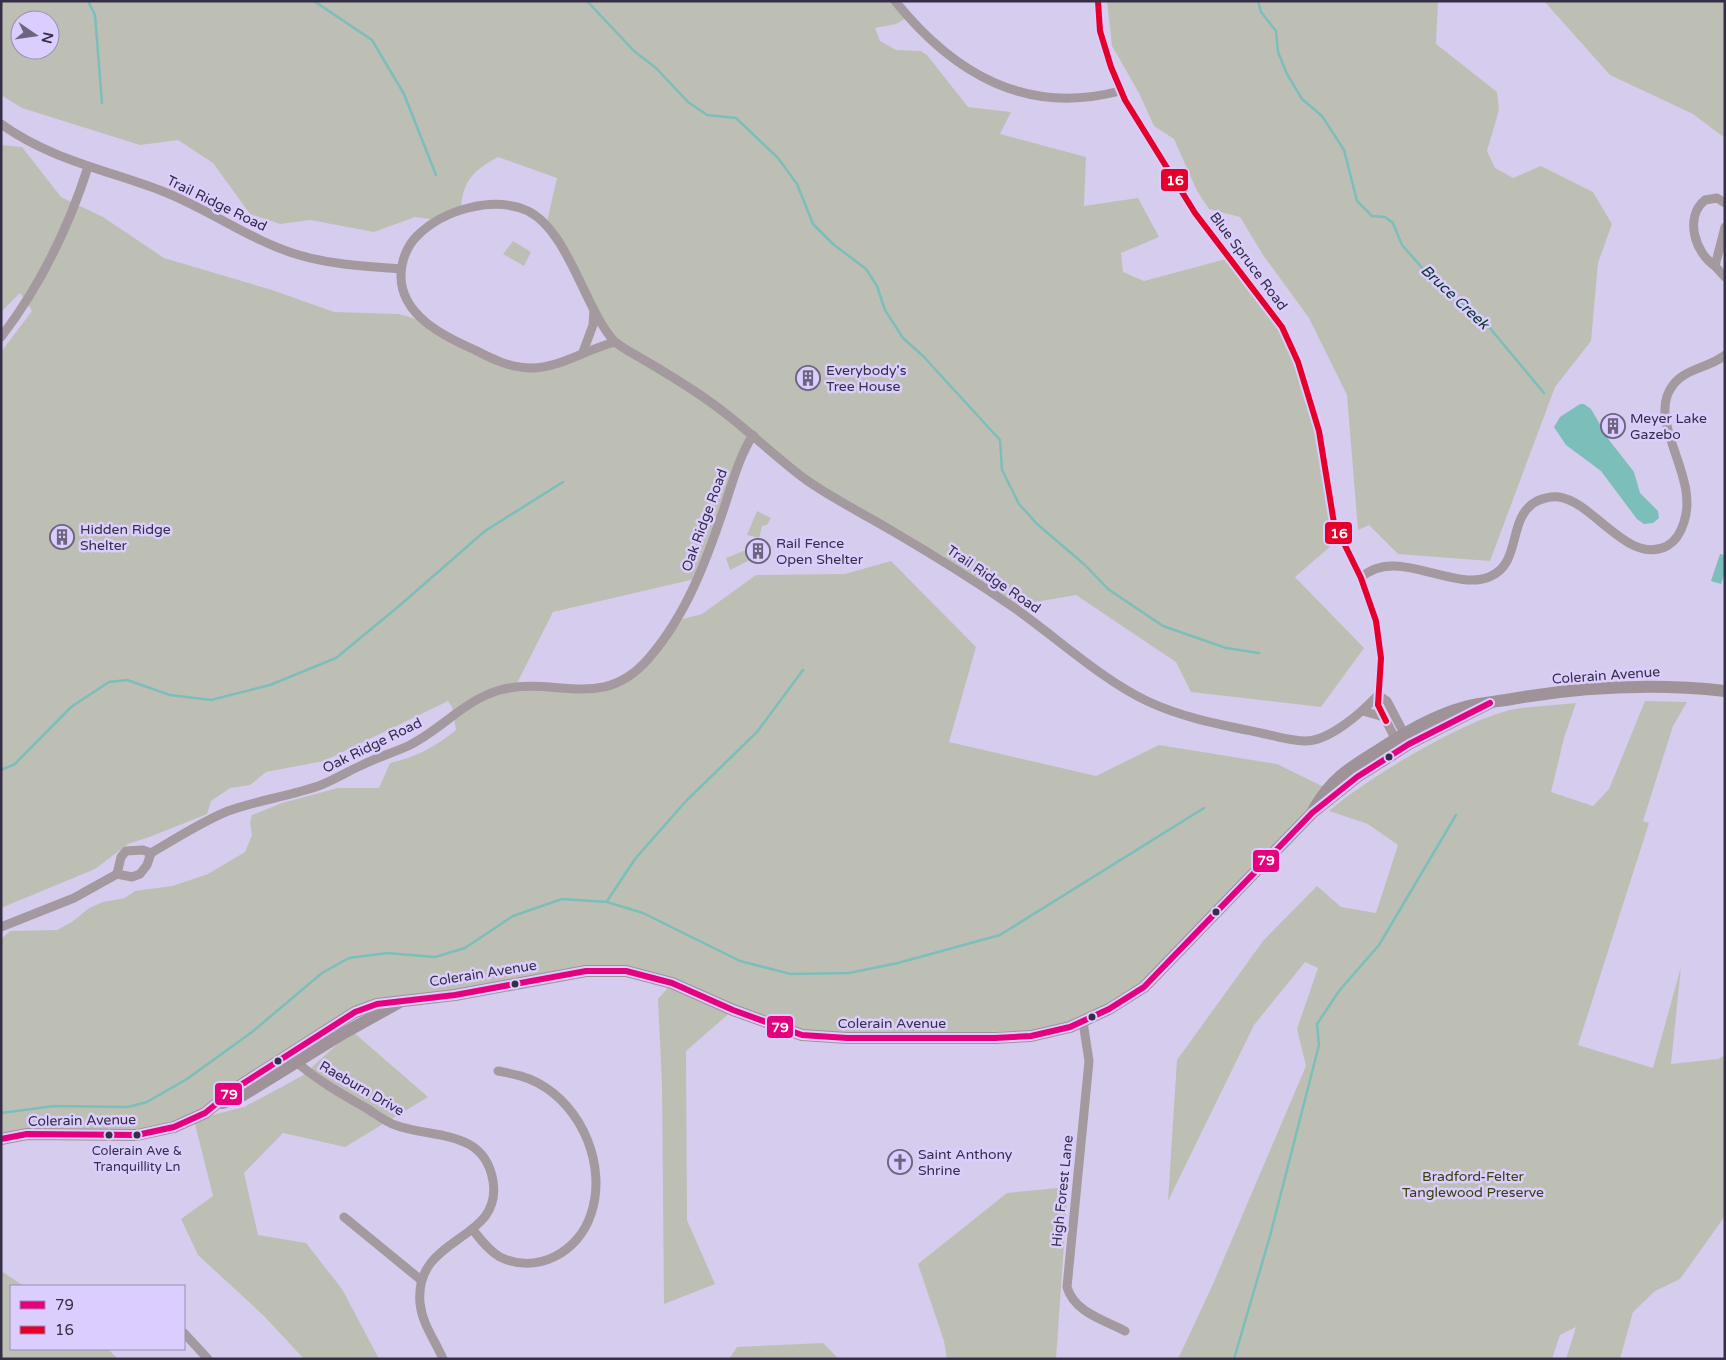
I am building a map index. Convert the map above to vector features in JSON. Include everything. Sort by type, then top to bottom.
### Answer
[{"type":"main road","name":"Colerain Avenue","points":[[1,1139],[27,1134],[125,1136],[154,1132],[194,1120],[218,1105],[236,1088],[354,1012],[377,1004],[455,995],[586,971],[604,970],[635,973],[672,983],[742,1013],[802,1035],[847,1038],[996,1038],[1030,1036],[1083,1022],[1125,1000],[1159,974],[1312,813],[1326,788],[1348,769],[1402,741],[1490,703],[1541,694],[1656,686],[1725,691]]},
{"type":"main road","name":"Colerain Avenue","points":[[218,1105],[240,1097],[298,1064],[344,1033],[402,1000]]},
{"type":"street","points":[[895,1],[938,48],[962,67],[994,83],[1021,92],[1059,97],[1102,96],[1120,91]]},
{"type":"street","name":"Blue Spruce Road","points":[[1098,1],[1100,31],[1120,91],[1195,213],[1263,299],[1289,340],[1298,362],[1319,431],[1334,523],[1361,578],[1376,621],[1380,639],[1381,684],[1378,705],[1384,717],[1402,741]]},
{"type":"street","name":"Trail Ridge Road","points":[[1,124],[44,149],[88,167],[177,197],[263,240],[300,255],[341,263],[401,269],[412,242],[437,220],[477,207],[504,206],[520,209],[537,218],[553,235],[577,274],[594,310],[615,342],[685,385],[819,488],[948,565],[1011,606],[1122,688],[1162,708],[1206,721],[1310,741],[1329,734],[1363,710],[1378,695]]},
{"type":"street","points":[[1,337],[23,308],[53,256],[66,229],[88,167]]},
{"type":"street","points":[[1725,202],[1717,198],[1705,200],[1698,207],[1694,224],[1697,246],[1702,255],[1725,276]]},
{"type":"street","points":[[1715,266],[1725,227]]},
{"type":"street","points":[[401,269],[404,292],[415,311],[450,339],[511,365],[533,368],[548,367],[583,352],[615,342]]},
{"type":"street","points":[[583,352],[593,324],[594,310]]},
{"type":"street","points":[[1361,578],[1366,573],[1385,567],[1404,568],[1470,579],[1488,578],[1500,571],[1509,558],[1517,526],[1525,510],[1532,504],[1550,497],[1573,502],[1634,546],[1652,550],[1668,546],[1674,541],[1682,528],[1688,506],[1688,494],[1680,462],[1665,420],[1667,394],[1673,385],[1686,373],[1725,355]]},
{"type":"street","name":"Oak Ridge Road","points":[[1,927],[74,898],[117,874],[132,877],[140,874],[147,865],[151,853],[184,833],[228,811],[319,786],[424,738],[470,703],[484,696],[515,687],[588,690],[613,684],[632,674],[656,650],[699,578],[741,456],[752,435]]},
{"type":"street","points":[[1378,695],[1387,701],[1402,741]]},
{"type":"street","points":[[1363,710],[1384,717]]},
{"type":"street","points":[[117,874],[121,857],[126,851],[143,850],[151,853]]},
{"type":"street","name":"High Forest Lane","points":[[1083,1022],[1089,1061],[1067,1287],[1070,1296],[1077,1306],[1125,1331]]},
{"type":"street","name":"Raeburn Drive","points":[[287,1054],[312,1076],[395,1125],[459,1138],[478,1151],[490,1170],[493,1193],[488,1215],[473,1230],[457,1238],[443,1249],[421,1280]]},
{"type":"street","points":[[473,1230],[488,1248],[498,1256],[526,1264],[541,1262],[553,1259],[573,1243],[584,1229],[595,1200],[596,1169],[585,1134],[576,1119],[557,1096],[540,1084],[522,1076],[498,1071]]},
{"type":"street","points":[[344,1217],[421,1280],[422,1315],[443,1359]]},
{"type":"street","points":[[185,1334],[208,1359]]},
{"type":"green space","points":[[1,1],[897,1],[908,17],[896,24],[875,28],[880,41],[896,50],[921,51],[927,55],[968,107],[1011,112],[1000,134],[1086,157],[1084,206],[1138,198],[1159,237],[1121,253],[1123,272],[1144,281],[1230,258],[1282,326],[1311,402],[1340,538],[1295,577],[1364,648],[1321,707],[1191,692],[1176,662],[1076,595],[1011,606],[826,493],[753,435],[699,578],[553,612],[515,687],[588,690],[637,670],[675,621],[702,614],[756,575],[845,574],[891,561],[976,647],[949,742],[1096,776],[1159,745],[1277,764],[1326,788],[1312,813],[1144,987],[1053,1030],[820,1037],[733,1010],[686,1051],[687,1220],[715,1284],[664,1304],[662,1084],[658,999],[672,983],[626,971],[377,1004],[197,1119],[244,1107],[302,1076],[352,1031],[428,1097],[345,1147],[283,1133],[244,1173],[258,1235],[306,1243],[342,1289],[379,1359],[304,1359],[264,1316],[198,1255],[181,1219],[213,1196],[194,1120],[174,1127],[8,1137],[1,1132],[1,939],[10,931],[57,930],[72,922],[89,908],[103,902],[125,898],[135,891],[172,886],[208,874],[245,852],[252,835],[250,823],[252,815],[282,803],[338,788],[379,788],[390,763],[425,751],[456,730],[452,707],[448,701],[324,761],[266,772],[250,785],[230,788],[211,801],[207,814],[128,844],[95,869],[1,908],[1,352],[32,311],[20,293],[1,312],[1,145],[22,147],[61,197],[103,217],[164,258],[272,290],[334,312],[399,314],[426,322],[488,357],[533,368],[614,342],[546,226],[557,178],[498,157],[482,167],[471,178],[464,191],[461,210],[437,220],[415,217],[374,232],[310,220],[280,224],[250,214],[213,163],[178,140],[140,145],[22,108],[1,95]]},
{"type":"green space","points":[[1107,1],[1438,1],[1436,44],[1497,92],[1499,110],[1487,151],[1495,168],[1513,178],[1541,166],[1593,192],[1612,224],[1598,263],[1591,341],[1555,387],[1490,561],[1398,554],[1369,525],[1358,530],[1347,395],[1309,318],[1263,255],[1240,217],[1209,209],[1197,191],[1174,139],[1154,126],[1139,93],[1112,46]]},
{"type":"green space","points":[[1544,1],[1725,1],[1725,138],[1693,114],[1610,75]]},
{"type":"green space","points":[[513,241],[531,252],[524,266],[503,254]]},
{"type":"green space","points":[[757,511],[771,518],[767,525],[762,526],[759,538],[747,535]]},
{"type":"green space","points":[[746,550],[750,560],[730,570],[726,558]]},
{"type":"green space","name":"Bradford-Felter Tanglewood Preserve","points":[[1645,701],[1687,702],[1673,726],[1643,821],[1649,823],[1578,1045],[1653,1068],[1681,967],[1671,1064],[1718,1059],[1725,1055],[1725,1216],[1680,1279],[1655,1291],[1633,1312],[1620,1359],[1566,1359],[1576,1327],[1560,1335],[1552,1359],[1178,1359],[1213,1284],[1306,1066],[1297,1029],[1318,968],[1305,962],[1254,1025],[1168,1201],[1177,1060],[1263,941],[1317,886],[1341,907],[1376,913],[1398,845],[1368,824],[1329,811],[1367,782],[1418,751],[1471,724],[1515,709],[1576,703],[1564,738],[1551,792],[1593,806],[1609,789]]},
{"type":"green space","points":[[1068,1187],[1056,1359],[947,1359],[944,1341],[918,1264],[1007,1193]]},
{"type":"green space","points":[[1,1271],[22,1285],[10,1285],[10,1350],[109,1350],[118,1359],[1,1359]]},
{"type":"green space","points":[[823,1343],[839,1359],[729,1359],[737,1347]]},
{"type":"shaded area","points":[[1580,404],[1584,404],[1591,409],[1609,440],[1634,472],[1640,493],[1658,511],[1659,518],[1653,523],[1644,524],[1637,519],[1601,471],[1566,445],[1554,427],[1560,417]]},
{"type":"shaded area","points":[[1720,554],[1725,555],[1725,573],[1721,584],[1711,581]]},
{"type":"waterway","points":[[88,1],[95,15],[102,103]]},
{"type":"waterway","points":[[314,1],[372,40],[404,94],[436,175]]},
{"type":"waterway","points":[[587,1],[634,51],[656,68],[688,102],[707,115],[736,118],[778,158],[797,184],[813,224],[833,244],[866,269],[877,286],[885,310],[903,338],[923,356],[1000,440],[1002,470],[1019,504],[1037,524],[1085,565],[1108,589],[1163,626],[1226,648],[1259,653]]},
{"type":"waterway","name":"Bruce Creek","points":[[1258,1],[1261,12],[1276,31],[1278,52],[1287,74],[1302,99],[1322,116],[1344,150],[1357,201],[1372,216],[1385,217],[1393,223],[1402,245],[1450,297],[1479,315],[1544,393]]},
{"type":"waterway","points":[[1,770],[15,764],[71,707],[109,682],[127,680],[170,695],[211,700],[270,685],[336,658],[485,531],[563,482]]},
{"type":"waterway","points":[[607,901],[635,859],[686,801],[757,732],[803,670]]},
{"type":"waterway","points":[[1,1113],[54,1106],[128,1107],[147,1102],[187,1079],[252,1032],[322,973],[349,958],[387,953],[435,957],[465,948],[513,916],[562,899],[607,902],[643,913],[740,961],[791,974],[849,973],[898,963],[1000,935],[1204,808]]},
{"type":"waterway","points":[[1234,1359],[1270,1236],[1319,1045],[1317,1024],[1339,991],[1379,945],[1456,815]]},
{"type":"transit line","name":"16","points":[[1098,1],[1100,31],[1111,67],[1125,100],[1195,213],[1282,327],[1298,362],[1319,431],[1334,523],[1361,578],[1376,621],[1381,658],[1378,705],[1386,721]]},
{"type":"transit line","name":"79","points":[[1,1139],[27,1134],[137,1135],[174,1127],[205,1113],[236,1088],[355,1012],[377,1004],[455,995],[586,971],[626,971],[672,983],[733,1010],[802,1035],[847,1038],[995,1038],[1031,1036],[1070,1027],[1109,1009],[1144,987],[1312,813],[1357,777],[1409,744],[1490,703]]},
{"type":"place","name":"Everybody's Tree House","points":[[808,378]]},
{"type":"place","name":"Meyer Lake Gazebo","points":[[1613,426]]},
{"type":"place","name":"Hidden Ridge Shelter","points":[[62,537]]},
{"type":"place","name":"Rail Fence Open Shelter","points":[[758,551]]},
{"type":"place","name":"Colerain Ave & Tranquillity Ln","points":[[137,1135]]},
{"type":"place","name":"Saint Anthony Shrine","points":[[900,1162]]}]
